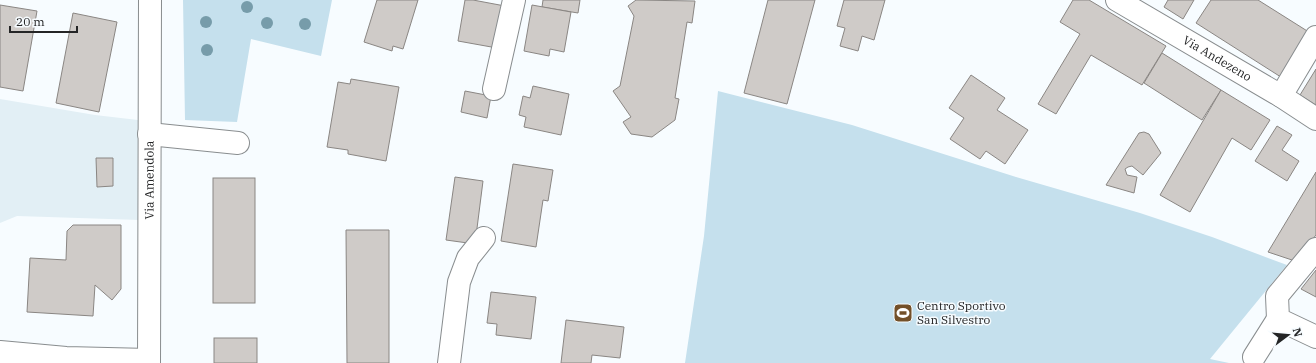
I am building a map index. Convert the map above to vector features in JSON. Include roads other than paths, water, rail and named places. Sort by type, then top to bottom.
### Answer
[{"type":"street","name":"Via Amendola","points":[[149,362],[150,0]]},
{"type":"street","points":[[494,89],[514,0]]},
{"type":"street","name":"Via Andezeno","points":[[1117,0],[1281,96],[1316,119]]},
{"type":"street","points":[[1281,96],[1316,37]]},
{"type":"street","points":[[149,134],[238,143]]},
{"type":"street","points":[[448,363],[459,282],[468,258],[484,238]]},
{"type":"street","points":[[1254,357],[1278,319],[1277,296],[1316,249]]},
{"type":"street","points":[[1278,319],[1316,337]]},
{"type":"street","points":[[3,356],[149,362]]},
{"type":"place","name":"Centro Sportivo San Silvestro","points":[[903,313]]}]
